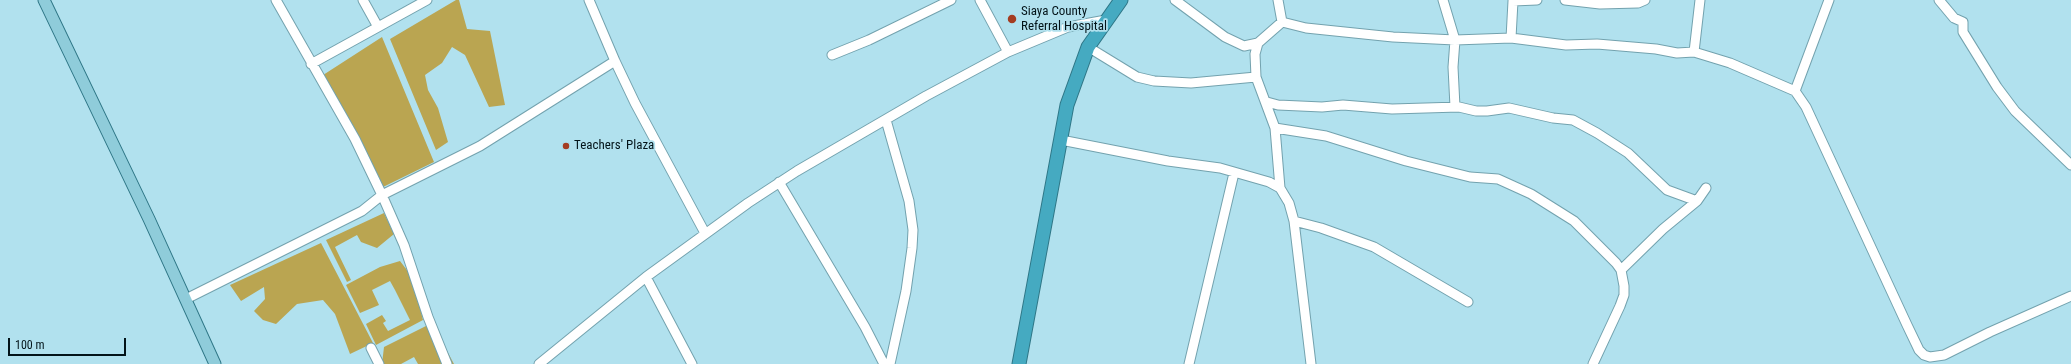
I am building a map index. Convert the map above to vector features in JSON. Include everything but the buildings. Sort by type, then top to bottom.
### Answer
[{"type":"highway","points":[[1019,364],[1071,89],[1088,47],[1121,0]]},
{"type":"main road","points":[[44,0],[200,326],[215,364]]},
{"type":"street","points":[[276,0],[355,139],[382,194],[404,245],[428,317],[447,364]]},
{"type":"street","points":[[363,0],[378,27]]},
{"type":"street","points":[[311,64],[427,0]]},
{"type":"street","points":[[589,0],[615,61],[638,108],[705,233]]},
{"type":"street","points":[[832,55],[869,40],[951,0]]},
{"type":"street","points":[[980,0],[1008,52]]},
{"type":"street","points":[[1175,0],[1225,37],[1244,46],[1258,43],[1282,22]]},
{"type":"street","points":[[1278,0],[1282,22]]},
{"type":"street","points":[[1443,0],[1455,40],[1453,67],[1455,107]]},
{"type":"street","points":[[1511,38],[1513,1],[1537,0]]},
{"type":"street","points":[[1565,0],[1600,4],[1638,3],[1645,0]]},
{"type":"street","points":[[1694,52],[1700,0]]},
{"type":"street","points":[[1795,91],[1829,0]]},
{"type":"street","points":[[1939,0],[1954,18],[1963,22],[1964,32],[1997,87],[2015,111],[2071,165]]},
{"type":"street","points":[[539,364],[646,277],[705,233],[780,182],[886,120],[1008,52],[1068,26],[1106,20]]},
{"type":"street","points":[[1282,22],[1306,28],[1386,37],[1455,40],[1511,38],[1566,45],[1597,44],[1656,49],[1677,53],[1694,52],[1730,63],[1795,91],[1806,107],[1907,325],[1919,350],[1924,355],[1930,357],[1944,355],[1990,332],[2071,296]]},
{"type":"street","points":[[1258,43],[1255,54],[1256,76],[1267,102],[1275,128],[1280,188],[1289,203],[1294,221],[1311,364]]},
{"type":"street","points":[[1088,47],[1137,77],[1154,81],[1191,83],[1256,76]]},
{"type":"street","points":[[186,299],[362,212],[382,194],[480,146],[615,61]]},
{"type":"street","points":[[1267,102],[1278,105],[1322,107],[1343,105],[1392,108],[1455,107],[1476,111],[1509,108],[1553,118],[1573,120],[1597,133],[1628,153],[1667,190],[1697,201]]},
{"type":"street","points":[[886,120],[909,201],[913,230],[906,291],[890,364]]},
{"type":"street","points":[[1275,128],[1326,136],[1406,161],[1470,177],[1498,179],[1517,187],[1574,221],[1621,270],[1624,295],[1593,364]]},
{"type":"street","points":[[1061,140],[1168,161],[1220,168],[1234,174],[1268,182],[1280,188]]},
{"type":"street","points":[[1189,364],[1234,174]]},
{"type":"street","points":[[780,182],[866,327],[884,364]]},
{"type":"street","points":[[1621,270],[1697,201],[1706,188]]},
{"type":"street","points":[[1294,221],[1321,228],[1374,247],[1468,302]]},
{"type":"street","points":[[646,277],[692,364]]},
{"type":"street","points":[[371,348],[379,364]]},
{"type":"shaded area","points":[[456,0],[459,0],[467,29],[490,31],[505,105],[489,107],[465,55],[452,47],[442,63],[425,75],[428,90],[438,108],[448,142],[436,150],[390,39]]},
{"type":"shaded area","points":[[382,37],[434,162],[383,187],[320,77]]},
{"type":"shaded area","points":[[384,213],[394,234],[377,248],[361,242],[357,235],[335,247],[351,280],[347,282],[326,240]]},
{"type":"shaded area","points":[[321,243],[373,343],[350,354],[335,314],[323,300],[297,304],[276,324],[263,320],[254,311],[265,299],[264,287],[241,301],[230,285]]},
{"type":"shaded area","points":[[400,261],[413,278],[423,320],[376,345],[366,324],[382,315],[386,321],[383,323],[388,331],[410,320],[395,290],[390,281],[372,290],[379,305],[360,313],[346,285],[380,267]]},
{"type":"shaded area","points":[[432,323],[454,364],[418,364],[414,357],[401,364],[382,364],[384,347]]},
{"type":"place","name":"Siaya County Referral Hospital","points":[[1012,19]]},
{"type":"place","name":"Teachers' Plaza","points":[[566,146]]}]
